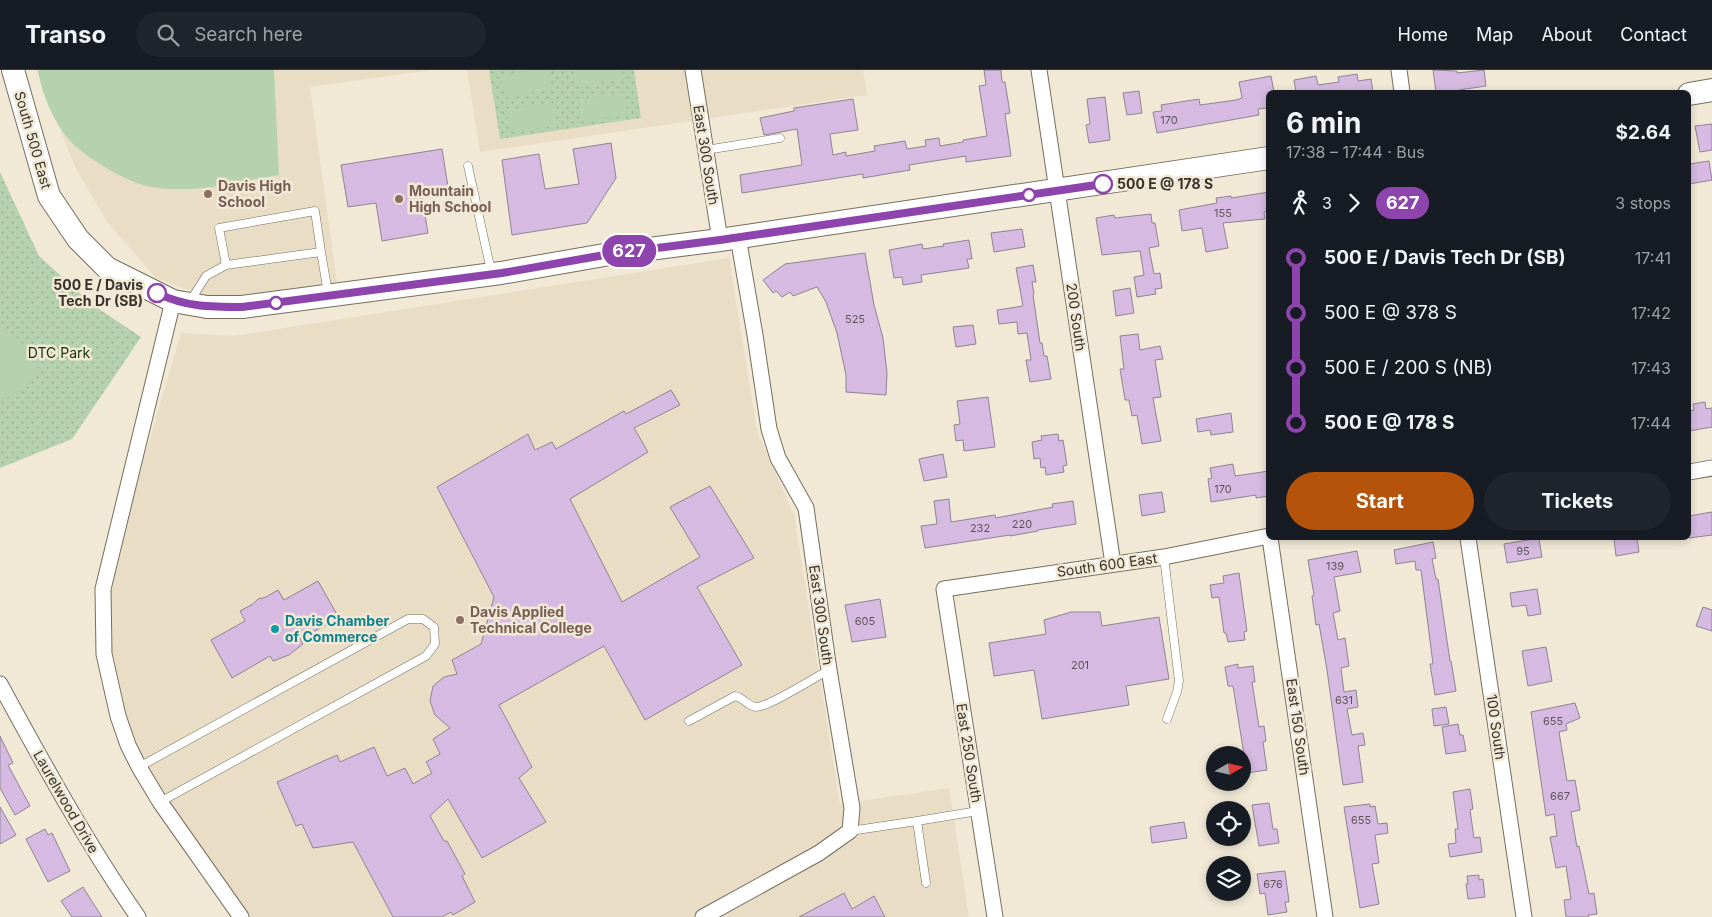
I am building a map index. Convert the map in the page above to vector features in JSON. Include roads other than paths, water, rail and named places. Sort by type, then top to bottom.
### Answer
[{"type":"street","name":"South 500 East","points":[[12,70],[49,196],[78,239],[107,268],[181,303],[207,308],[242,307],[492,274],[610,254],[1057,191],[1266,158]]},
{"type":"street","name":"East 300 South","points":[[693,70],[706,150],[755,335],[769,429],[778,458],[806,508],[829,670],[852,808],[850,831]]},
{"type":"street","name":"200 South","points":[[1039,70],[1113,564]]},
{"type":"street","points":[[1399,70],[1402,90]]},
{"type":"street","points":[[1691,94],[1712,90]]},
{"type":"street","points":[[181,303],[104,589],[104,654],[118,716],[128,745],[139,767],[160,802],[240,917]]},
{"type":"street","points":[[1691,472],[1712,468]]},
{"type":"street","name":"South 600 East","points":[[944,589],[1164,557],[1266,537]]},
{"type":"street","name":"East 150 South","points":[[1270,540],[1325,917]]},
{"type":"street","name":"100 South","points":[[1468,540],[1524,917]]},
{"type":"street","name":"East 250 South","points":[[944,589],[995,917]]},
{"type":"street","name":"Laurelwood Drive","points":[[0,684],[58,791],[109,876],[138,917]]},
{"type":"street","points":[[703,917],[819,853],[850,831]]},
{"type":"lane","points":[[706,150],[780,138]]},
{"type":"lane","points":[[468,166],[492,274]]},
{"type":"lane","points":[[226,266],[219,228],[315,211],[328,296]]},
{"type":"lane","points":[[181,303],[206,276],[226,266],[321,252]]},
{"type":"lane","points":[[1164,557],[1179,681],[1167,718]]},
{"type":"lane","points":[[139,767],[408,618],[423,619],[434,627],[435,644],[426,656],[160,802]]},
{"type":"lane","points":[[689,721],[735,696],[755,707],[767,704],[829,670]]},
{"type":"lane","points":[[850,831],[978,811]]},
{"type":"lane","points":[[917,821],[926,883]]},
{"type":"place","name":"500 E @ 178 S","points":[[1103,184]]},
{"type":"place","name":"Davis High School","points":[[208,194]]},
{"type":"place","name":"Mountain High School","points":[[399,199]]},
{"type":"place","name":"500 E / Davis Tech Dr (SB)","points":[[157,293]]},
{"type":"place","name":"Davis Applied Technical College","points":[[460,620]]},
{"type":"place","name":"Davis Chamber of Commerce","points":[[275,629]]},
{"type":"park label","name":"DTC Park","points":[[59,353]]}]
